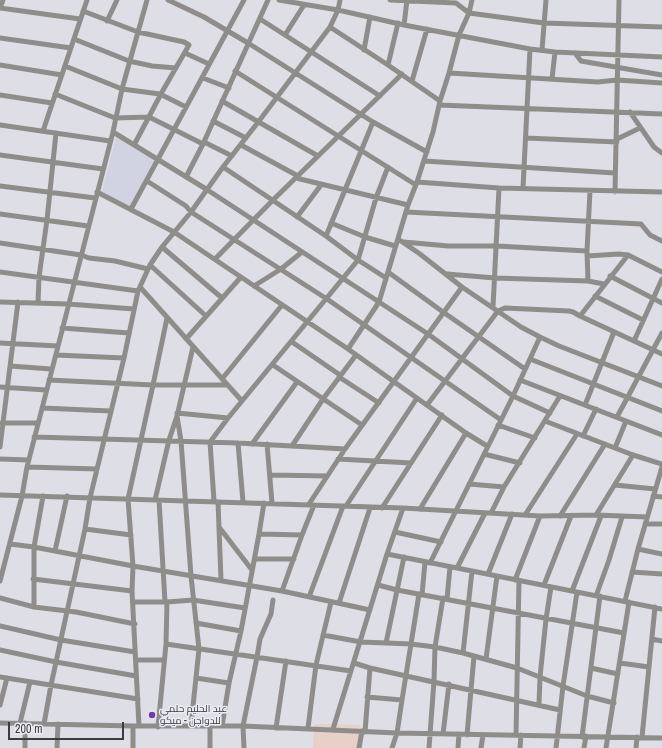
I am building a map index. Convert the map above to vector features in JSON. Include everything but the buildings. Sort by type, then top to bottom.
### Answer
[{"type":"street","points":[[3,0],[0,8],[80,19]]},
{"type":"street","points":[[42,131],[87,0]]},
{"type":"street","points":[[107,21],[117,0]]},
{"type":"street","points":[[0,582],[3,558],[10,544],[22,496],[28,460],[103,169],[129,61],[147,0]]},
{"type":"street","points":[[168,0],[204,17],[248,42],[373,122],[427,152]]},
{"type":"street","points":[[131,210],[175,131],[186,107],[244,0]]},
{"type":"street","points":[[186,177],[229,88],[235,71],[268,0]]},
{"type":"street","points":[[279,0],[338,10],[404,25],[530,49],[618,56],[662,57]]},
{"type":"street","points":[[44,724],[85,529],[90,498],[139,289],[149,267],[162,247],[191,212],[206,189],[260,121],[330,27],[338,10],[340,0]]},
{"type":"street","points":[[390,0],[456,3],[469,13],[544,23],[662,27]]},
{"type":"street","points":[[404,25],[406,0]]},
{"type":"street","points":[[348,349],[379,302],[408,205],[427,152],[459,35],[469,13],[472,0]]},
{"type":"street","points":[[542,50],[546,0]]},
{"type":"street","points":[[615,192],[618,0]]},
{"type":"street","points":[[285,35],[304,5]]},
{"type":"street","points":[[83,11],[138,32],[188,43],[189,46],[160,94],[134,145]]},
{"type":"street","points":[[364,50],[370,17]]},
{"type":"street","points":[[260,19],[380,96]]},
{"type":"street","points":[[388,64],[398,23]]},
{"type":"street","points":[[330,27],[388,64],[440,103],[662,114]]},
{"type":"street","points":[[412,81],[427,29]]},
{"type":"street","points":[[0,38],[71,48]]},
{"type":"street","points":[[74,39],[129,61],[152,66],[176,68]]},
{"type":"street","points":[[523,188],[530,49]]},
{"type":"street","points":[[552,79],[555,52]]},
{"type":"street","points":[[185,53],[209,64]]},
{"type":"street","points":[[575,53],[581,61],[618,66],[662,75]]},
{"type":"street","points":[[0,65],[62,75]]},
{"type":"street","points":[[65,66],[122,89],[160,94],[186,107]]},
{"type":"street","points":[[235,71],[361,152],[416,183],[499,188],[615,192],[662,192],[662,186]]},
{"type":"street","points":[[216,259],[273,200],[402,74]]},
{"type":"street","points":[[449,74],[598,82],[617,80],[662,83]]},
{"type":"street","points":[[203,78],[229,88]]},
{"type":"street","points":[[55,94],[115,118],[149,116],[175,131],[232,156]]},
{"type":"street","points":[[0,95],[52,103]]},
{"type":"street","points":[[222,101],[260,121],[318,156]]},
{"type":"street","points":[[630,112],[654,147],[662,153]]},
{"type":"street","points":[[213,121],[246,138]]},
{"type":"street","points":[[326,236],[373,122]]},
{"type":"street","points":[[0,125],[110,141]]},
{"type":"street","points":[[526,138],[617,140],[640,128]]},
{"type":"street","points":[[112,132],[206,189],[343,280],[428,334],[513,396],[550,413]]},
{"type":"street","points":[[38,303],[39,277],[47,220],[56,133]]},
{"type":"street","points":[[241,145],[297,177],[344,191],[408,205]]},
{"type":"street","points":[[0,155],[103,169]]},
{"type":"street","points":[[424,161],[616,173]]},
{"type":"street","points":[[223,167],[386,278]]},
{"type":"street","points":[[221,580],[219,527],[210,442],[358,260],[376,198],[388,167]]},
{"type":"street","points":[[147,181],[186,206],[191,212],[327,299],[411,357],[500,422],[535,438]]},
{"type":"street","points":[[297,217],[321,185]]},
{"type":"street","points":[[0,186],[50,192],[96,195],[131,210],[174,232],[308,321],[466,433],[487,446]]},
{"type":"street","points":[[493,307],[499,188]]},
{"type":"street","points":[[588,281],[587,254],[590,191]]},
{"type":"street","points":[[406,212],[498,218],[641,224],[650,235],[662,241]]},
{"type":"street","points":[[0,214],[88,226]]},
{"type":"street","points":[[331,224],[365,237],[395,246]]},
{"type":"street","points":[[398,239],[462,287],[540,338],[662,386]]},
{"type":"street","points":[[404,242],[448,246],[497,246],[587,254],[628,255],[662,272]]},
{"type":"street","points":[[0,243],[81,254],[90,258],[149,267],[206,316]]},
{"type":"street","points":[[162,247],[222,298]]},
{"type":"street","points":[[254,286],[281,269],[302,252]]},
{"type":"street","points":[[580,316],[628,255]]},
{"type":"street","points":[[0,272],[139,289],[242,401]]},
{"type":"street","points":[[388,272],[525,369]]},
{"type":"street","points":[[446,274],[495,278],[588,281],[604,284]]},
{"type":"street","points":[[610,276],[662,303]]},
{"type":"street","points":[[186,339],[241,277]]},
{"type":"street","points":[[634,341],[662,279]]},
{"type":"street","points":[[282,591],[312,504],[327,476],[462,287]]},
{"type":"street","points":[[595,296],[643,320]]},
{"type":"street","points":[[0,302],[68,304],[134,309]]},
{"type":"street","points":[[0,447],[1,423],[18,302]]},
{"type":"street","points":[[222,378],[282,305]]},
{"type":"street","points":[[427,405],[463,360],[498,311],[505,308],[573,312],[662,354]]},
{"type":"street","points":[[133,748],[138,699],[132,591],[133,566],[128,499],[154,385],[167,318]]},
{"type":"street","points":[[62,328],[129,333]]},
{"type":"street","points":[[585,405],[614,332]]},
{"type":"street","points":[[617,417],[662,332]]},
{"type":"street","points":[[392,748],[397,733],[411,644],[428,562],[440,542],[513,396],[540,338]]},
{"type":"street","points":[[292,342],[379,403]]},
{"type":"street","points":[[0,343],[58,346]]},
{"type":"street","points":[[158,726],[166,644],[166,602],[157,500],[169,440],[177,415],[193,347]]},
{"type":"street","points":[[56,354],[124,358]]},
{"type":"street","points":[[292,446],[323,399],[356,355]]},
{"type":"street","points":[[530,359],[662,411]]},
{"type":"street","points":[[273,365],[362,426]]},
{"type":"street","points":[[10,366],[51,369]]},
{"type":"street","points":[[49,380],[117,384],[227,385]]},
{"type":"street","points":[[520,380],[662,435]]},
{"type":"street","points":[[252,444],[297,382]]},
{"type":"street","points":[[0,387],[46,390]]},
{"type":"street","points":[[457,568],[488,512],[520,463],[560,396]]},
{"type":"street","points":[[309,597],[344,506],[417,398]]},
{"type":"street","points":[[42,408],[110,411]]},
{"type":"street","points":[[583,436],[596,409]]},
{"type":"street","points":[[177,415],[228,418]]},
{"type":"street","points":[[177,415],[181,441],[193,600],[199,649],[191,725]]},
{"type":"street","points":[[382,508],[442,415]]},
{"type":"street","points":[[614,448],[626,420]]},
{"type":"street","points":[[545,421],[633,455],[662,464]]},
{"type":"street","points":[[1,423],[38,423]]},
{"type":"street","points":[[420,509],[466,433]]},
{"type":"street","points":[[525,515],[577,434]]},
{"type":"street","points":[[34,437],[169,440],[345,449]]},
{"type":"street","points":[[238,443],[243,502]]},
{"type":"street","points":[[267,444],[272,503]]},
{"type":"street","points":[[560,516],[605,444]]},
{"type":"street","points":[[484,454],[520,463]]},
{"type":"street","points":[[556,748],[574,591],[598,516],[633,455]]},
{"type":"street","points":[[0,459],[28,460]]},
{"type":"street","points":[[338,459],[411,463]]},
{"type":"street","points":[[27,466],[97,469]]},
{"type":"street","points":[[606,748],[620,663],[632,572],[662,468]]},
{"type":"street","points":[[270,475],[327,476]]},
{"type":"street","points":[[469,484],[504,487]]},
{"type":"street","points":[[615,485],[655,489]]},
{"type":"street","points":[[0,494],[22,496],[67,496],[90,498],[312,504],[370,508],[456,510],[540,516],[647,518]]},
{"type":"street","points":[[34,607],[34,547],[43,496]]},
{"type":"street","points":[[55,551],[67,496]]},
{"type":"street","points":[[653,496],[662,497]]},
{"type":"street","points":[[222,726],[229,683],[255,559],[264,503]]},
{"type":"street","points":[[338,603],[370,508]]},
{"type":"street","points":[[333,730],[387,554],[403,508]]},
{"type":"street","points":[[488,574],[512,514]]},
{"type":"street","points":[[520,748],[518,735],[517,699],[517,580],[540,516]]},
{"type":"street","points":[[544,585],[571,516]]},
{"type":"street","points":[[584,748],[587,696],[596,629],[598,596],[622,517]]},
{"type":"street","points":[[645,524],[662,524]]},
{"type":"street","points":[[219,527],[252,570]]},
{"type":"street","points":[[85,529],[131,535]]},
{"type":"street","points":[[394,532],[440,542]]},
{"type":"street","points":[[259,534],[302,535]]},
{"type":"street","points":[[10,544],[282,591],[370,610]]},
{"type":"street","points":[[638,549],[662,554]]},
{"type":"street","points":[[387,554],[662,609]]},
{"type":"street","points":[[386,642],[404,557]]},
{"type":"street","points":[[255,559],[294,559]]},
{"type":"street","points":[[429,748],[435,647],[450,567]]},
{"type":"street","points":[[463,653],[472,571]]},
{"type":"street","points":[[632,572],[662,574]]},
{"type":"street","points":[[486,659],[497,576]]},
{"type":"street","points":[[33,579],[132,591]]},
{"type":"street","points":[[378,585],[518,614],[624,633]]},
{"type":"street","points":[[540,704],[540,677],[551,587]]},
{"type":"street","points":[[0,598],[34,607],[135,624]]},
{"type":"street","points":[[133,602],[193,600],[245,608]]},
{"type":"street","points":[[244,748],[243,726],[260,639],[271,614],[273,600]]},
{"type":"street","points":[[308,728],[316,665],[331,602]]},
{"type":"street","points":[[636,748],[640,737],[655,607]]},
{"type":"street","points":[[196,623],[241,631]]},
{"type":"street","points":[[0,626],[61,640],[135,652]]},
{"type":"street","points":[[323,635],[360,642],[386,642],[435,647],[463,653],[517,668],[587,696],[614,703]]},
{"type":"street","points":[[652,639],[662,640]]},
{"type":"street","points":[[166,644],[351,671]]},
{"type":"street","points":[[0,650],[56,662],[136,676]]},
{"type":"street","points":[[467,734],[474,656]]},
{"type":"street","points":[[136,660],[164,660]]},
{"type":"street","points":[[276,728],[286,661]]},
{"type":"street","points":[[354,663],[370,668],[540,704],[560,710]]},
{"type":"street","points":[[620,663],[649,667]]},
{"type":"street","points":[[359,748],[364,732],[370,668]]},
{"type":"street","points":[[591,668],[618,674]]},
{"type":"street","points":[[0,677],[138,699]]},
{"type":"street","points":[[0,705],[7,678]]},
{"type":"street","points":[[196,678],[229,683]]},
{"type":"street","points":[[25,748],[23,723],[30,682]]},
{"type":"street","points":[[443,734],[449,684]]},
{"type":"street","points":[[367,697],[402,700]]},
{"type":"street","points":[[0,723],[136,726],[243,726],[430,734],[662,738]]},
{"type":"street","points":[[57,748],[58,724]]},
{"type":"street","points":[[210,726],[210,748]]},
{"type":"street","points":[[458,748],[459,734]]},
{"type":"street","points":[[481,748],[483,735]]},
{"type":"shaded area","points":[[116,137],[154,160],[129,208],[102,191]]},
{"type":"shaded area","points":[[314,724],[360,725],[357,748],[313,748]]},
{"type":"place","name":"عبد الحليم حلمي للدواجن - ميكو","points":[[152,715]]}]
